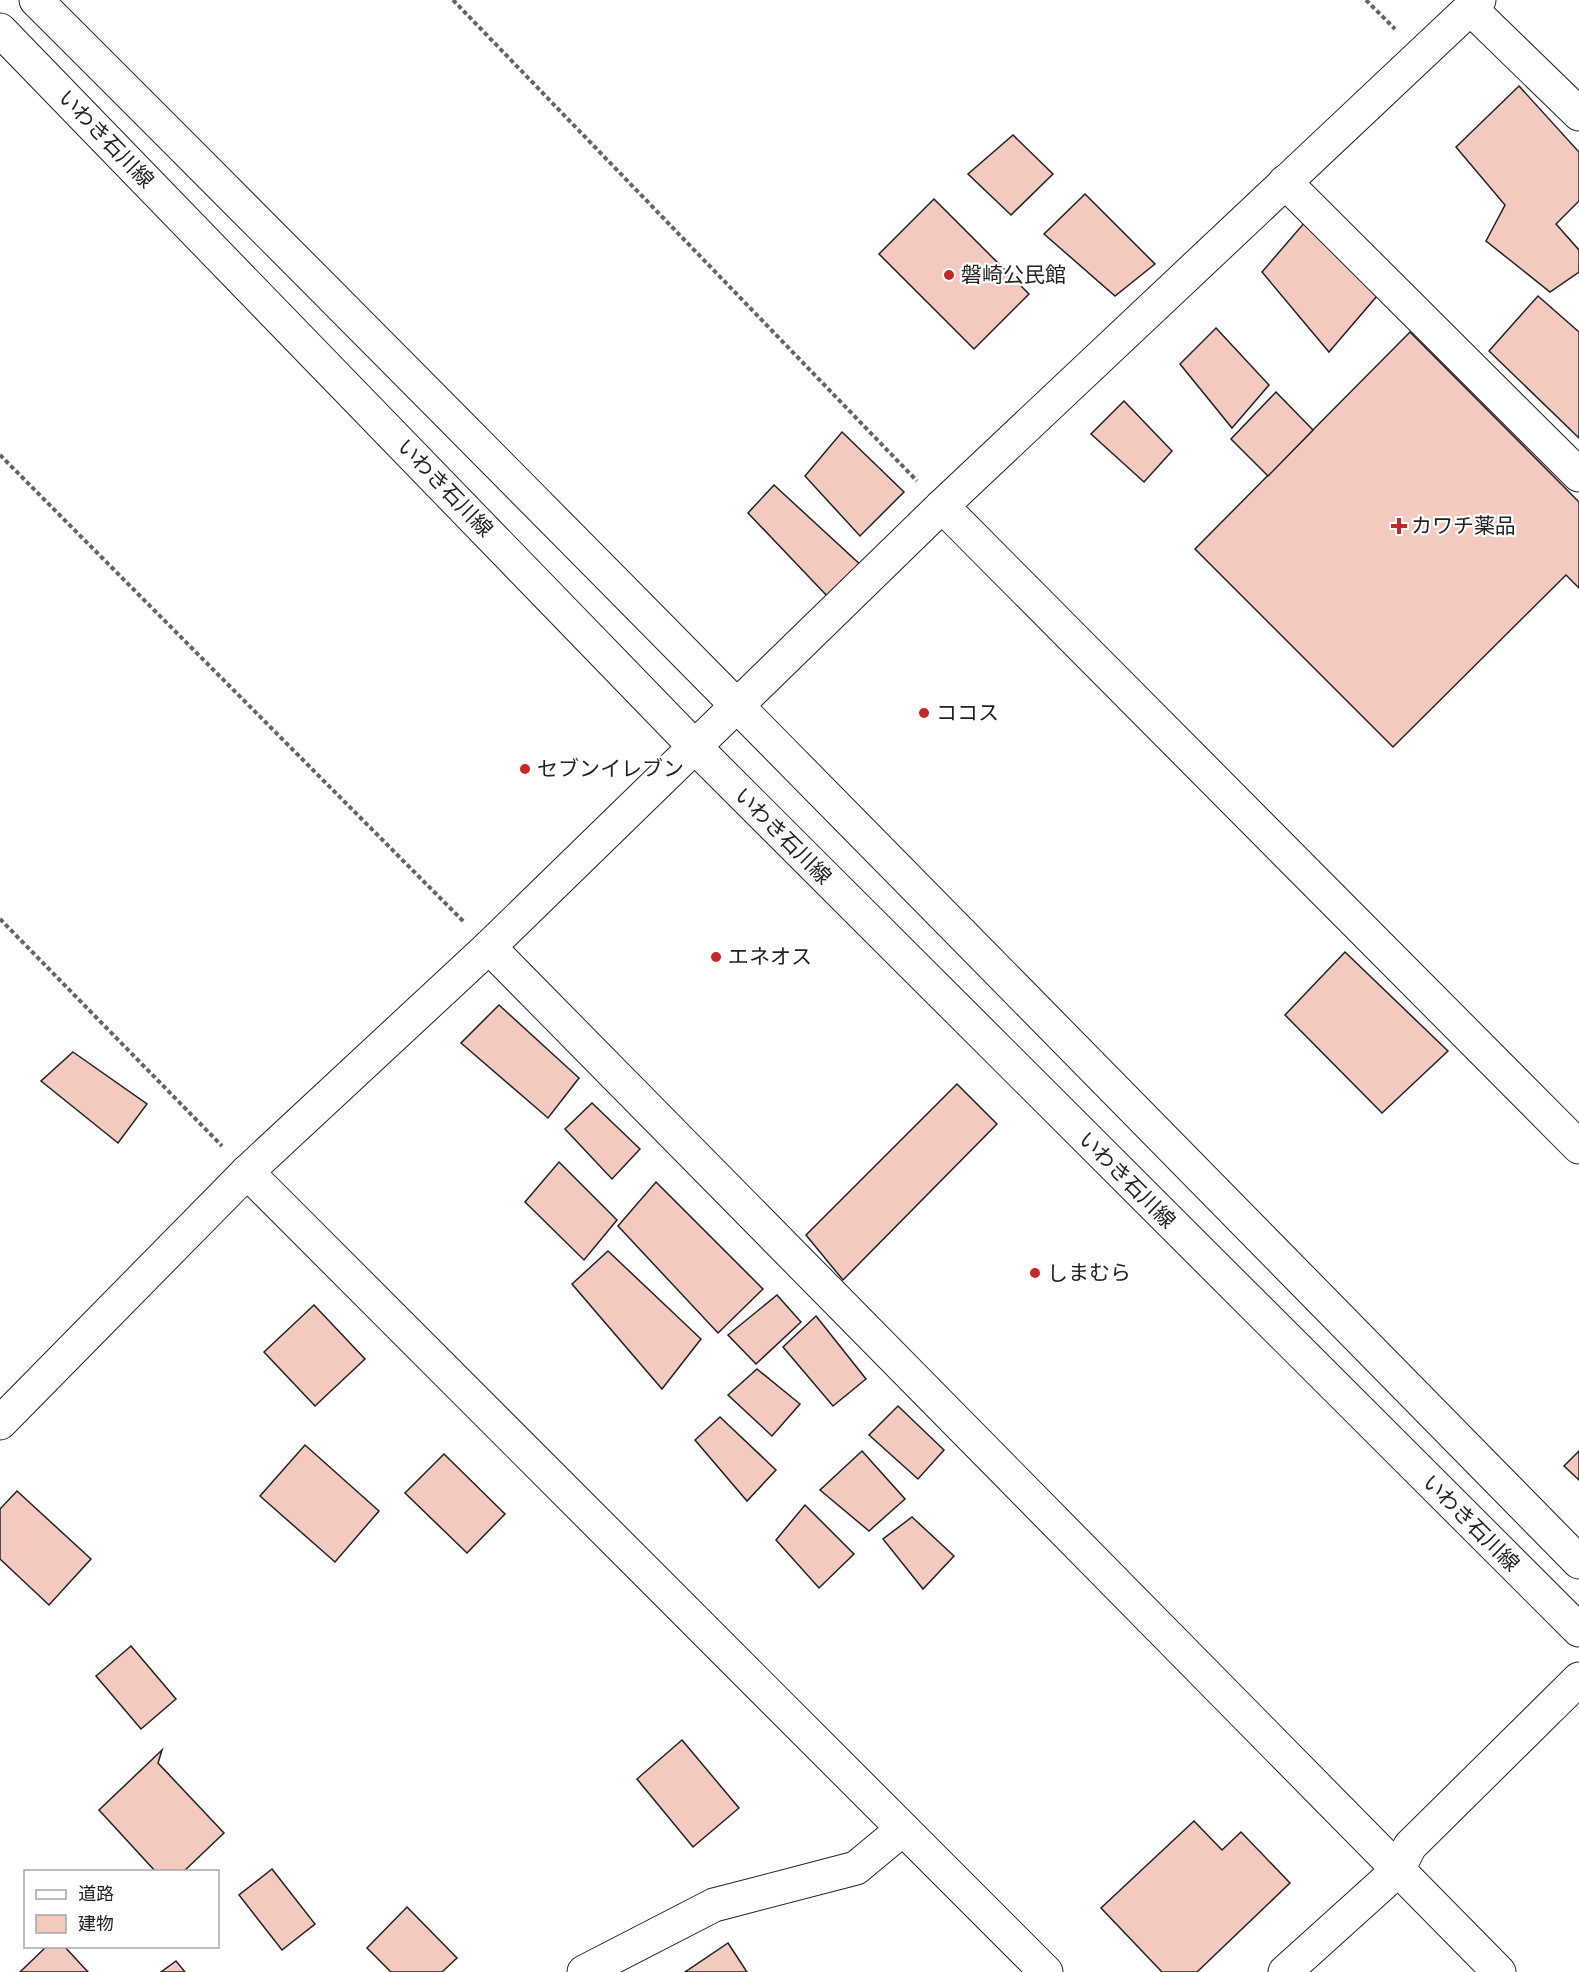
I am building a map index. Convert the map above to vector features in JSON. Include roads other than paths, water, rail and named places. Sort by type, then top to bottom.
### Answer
[{"type":"street","points":[[36,0],[413,376],[1579,1562]]},
{"type":"street","points":[[0,1423],[248,1172],[489,947],[942,506],[1474,4],[1579,114]]},
{"type":"street","name":"いわき石川線","points":[[0,30],[695,747],[1579,1630]]},
{"type":"street","points":[[1285,182],[1579,475]]},
{"type":"street","points":[[942,506],[1579,1147]]},
{"type":"street","points":[[489,947],[1499,1972]]},
{"type":"street","points":[[248,1172],[1046,1972]]},
{"type":"street","points":[[1285,1972],[1398,1870],[1410,1846],[1579,1679]]},
{"type":"street","points":[[584,1972],[714,1905],[856,1868],[903,1829]]},
{"type":"place","name":"磐崎公民館","points":[[949,275]]},
{"type":"place","name":"カワチ薬品","points":[[1399,526]]},
{"type":"place","name":"ココス","points":[[924,713]]},
{"type":"place","name":"セブンイレブン","points":[[525,769]]},
{"type":"place","name":"エネオス","points":[[716,957]]},
{"type":"place","name":"しまむら","points":[[1035,1273]]}]
